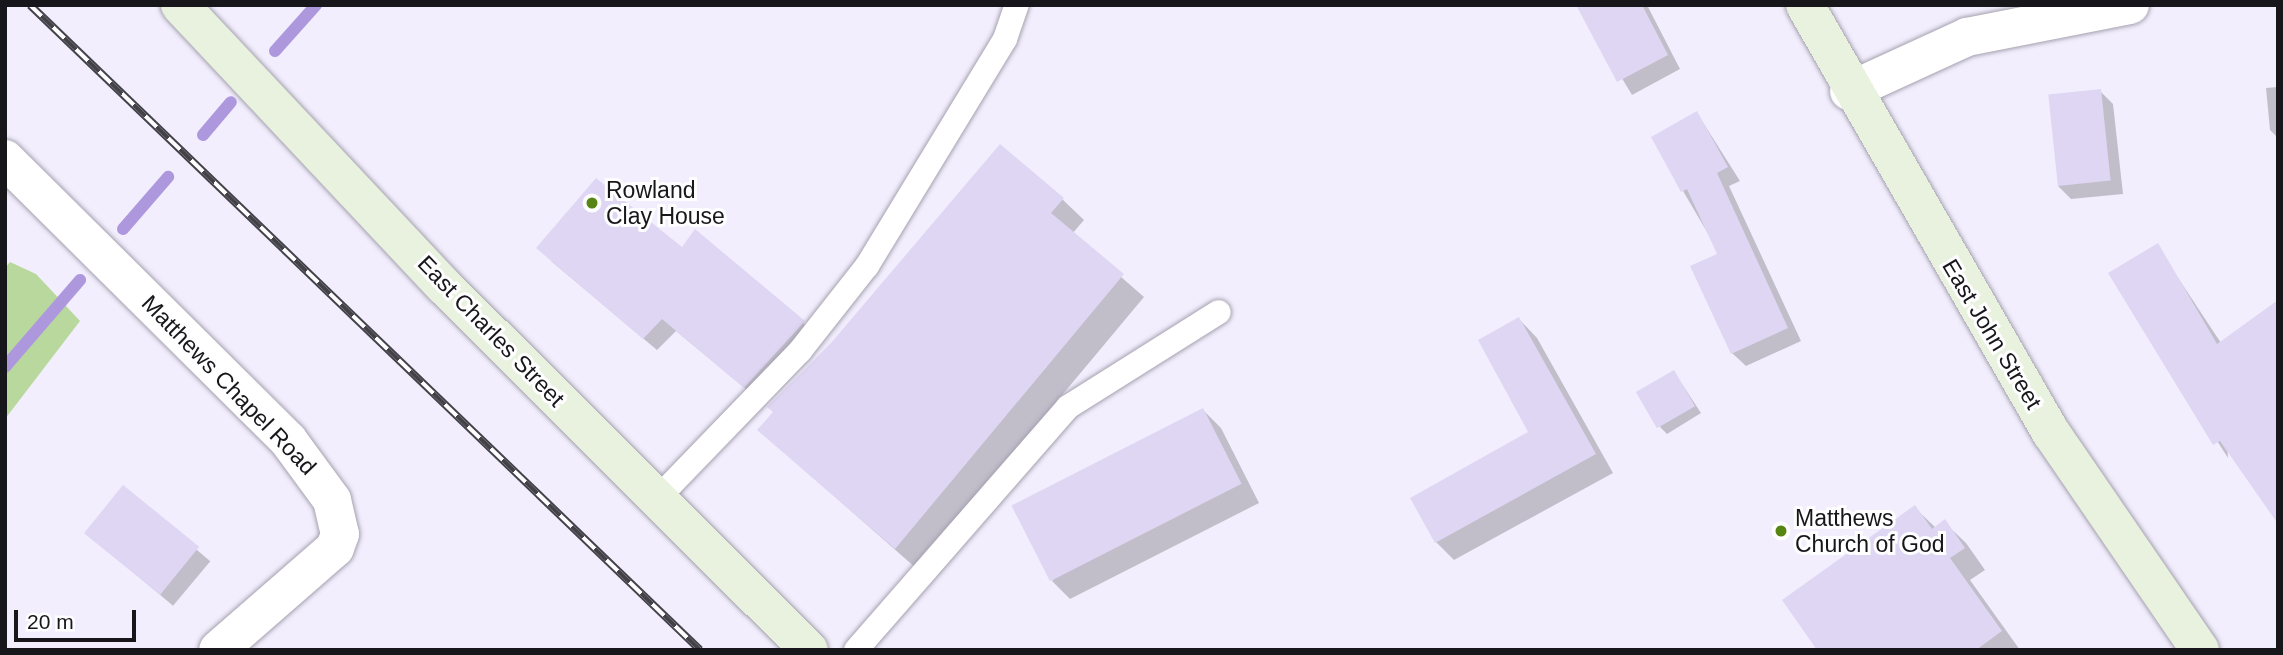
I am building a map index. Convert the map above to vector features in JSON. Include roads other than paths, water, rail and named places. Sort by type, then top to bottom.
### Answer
[{"type":"street","name":"East Charles Street","points":[[180,5],[656,500],[809,650]]},
{"type":"street","name":"East John Street","points":[[1805,5],[1849,91],[2052,434],[2200,650]]},
{"type":"street","points":[[1849,91],[1967,37],[2130,5]]},
{"type":"street","name":"Matthews Chapel Road","points":[[5,159],[288,440],[332,499],[340,534],[335,548],[218,650]]},
{"type":"lane","points":[[656,500],[800,351],[867,266],[1005,39],[1017,5]]},
{"type":"lane","points":[[856,650],[1068,407],[1219,312]]},
{"type":"waterway","points":[[275,51],[316,5]]},
{"type":"waterway","points":[[203,135],[231,102]]},
{"type":"waterway","points":[[123,229],[168,177]]},
{"type":"waterway","points":[[5,367],[80,280]]},
{"type":"railway","points":[[30,5],[700,650]]},
{"type":"place","name":"Rowland Clay House","points":[[592,203]]},
{"type":"place","name":"Matthews Church of God","points":[[1781,531]]}]
